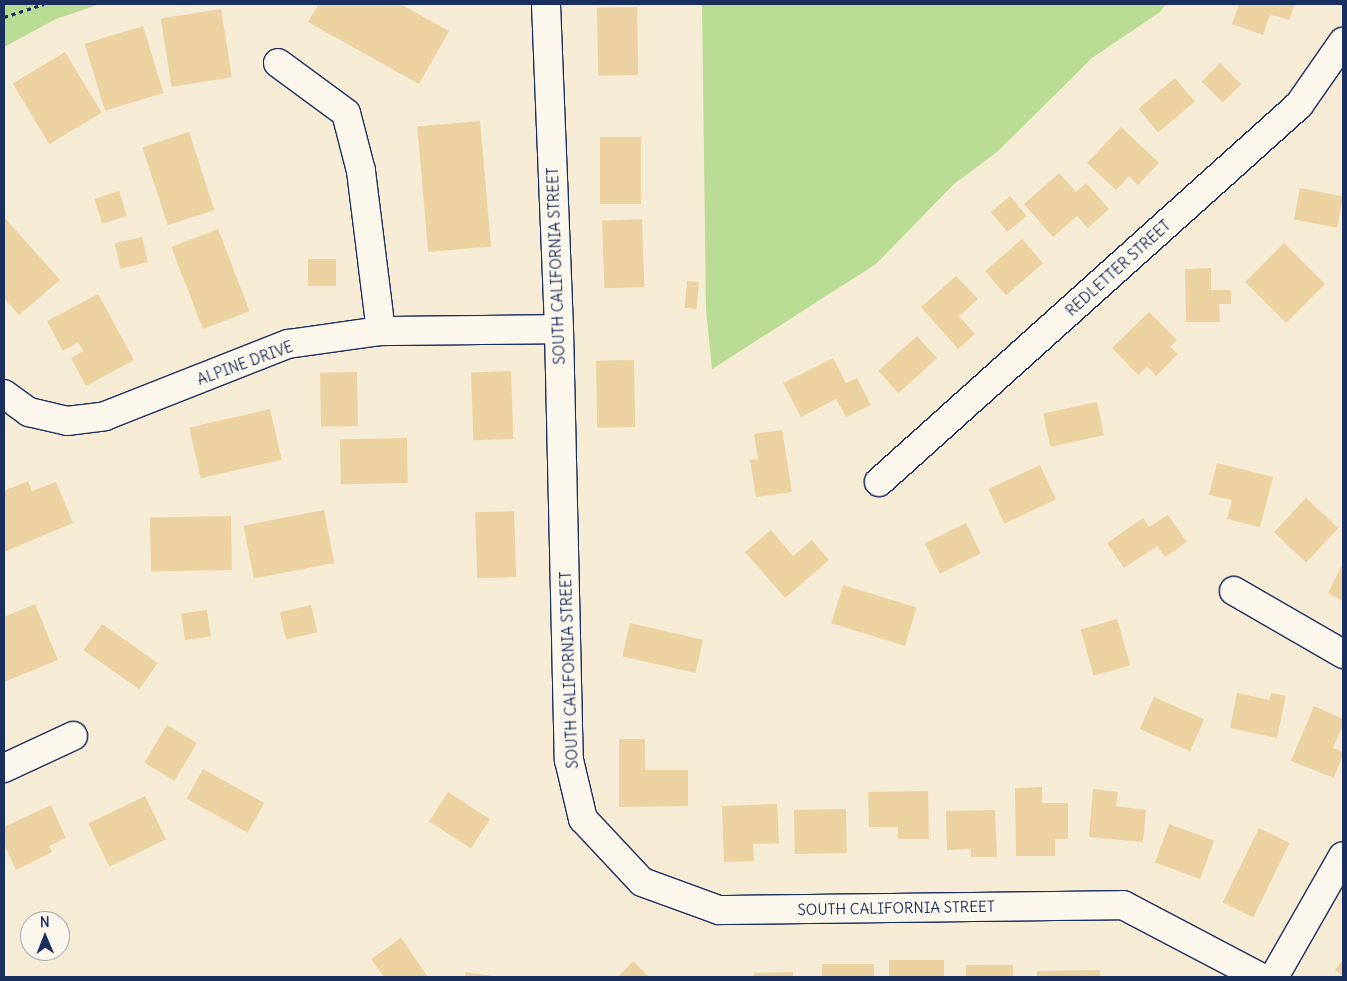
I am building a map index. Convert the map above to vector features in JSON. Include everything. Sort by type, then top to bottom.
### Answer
[{"type":"street","name":"SOUTH CALIFORNIA STREET","points":[[546,4],[559,329],[569,760],[584,819],[642,882],[719,910],[1123,905],[1260,977]]},
{"type":"street","name":"REDLETTER STREET","points":[[879,482],[1299,105],[1343,42]]},
{"type":"street","points":[[278,63],[346,113],[361,171],[381,331]]},
{"type":"street","name":"ALPINE DRIVE","points":[[4,394],[29,412],[67,421],[105,416],[288,344],[381,331],[559,329]]},
{"type":"street","points":[[1234,591],[1343,654]]},
{"type":"street","points":[[4,768],[73,736]]},
{"type":"street","points":[[1274,977],[1343,856]]},
{"type":"path","points":[[4,17],[44,4]]},
{"type":"green space","points":[[4,4],[100,4],[56,19],[4,47]]},
{"type":"green space","points":[[702,4],[1166,4],[1160,12],[1092,58],[997,152],[954,184],[876,264],[712,369],[706,309]]},
{"type":"building","points":[[319,4],[400,4],[449,31],[419,84],[308,22]]},
{"type":"building","points":[[1239,4],[1295,4],[1289,20],[1270,14],[1263,35],[1232,24]]},
{"type":"building","points":[[637,7],[638,75],[598,76],[597,8]]},
{"type":"building","points":[[221,9],[232,77],[172,87],[161,19]]},
{"type":"building","points":[[143,26],[163,93],[105,111],[85,44]]},
{"type":"building","points":[[65,52],[102,113],[49,144],[13,83]]},
{"type":"building","points":[[1220,63],[1241,84],[1223,103],[1202,81]]},
{"type":"building","points":[[1175,78],[1195,102],[1158,133],[1138,109]]},
{"type":"building","points":[[480,121],[491,247],[428,252],[417,126]]},
{"type":"building","points":[[1121,127],[1159,163],[1138,185],[1129,176],[1116,190],[1087,163]]},
{"type":"building","points":[[189,132],[214,210],[168,225],[142,147]]},
{"type":"building","points":[[600,137],[641,137],[641,204],[600,204]]},
{"type":"building","points":[[1059,173],[1076,192],[1086,183],[1109,209],[1088,228],[1077,216],[1053,237],[1024,204]]},
{"type":"building","points":[[1300,188],[1343,196],[1337,228],[1294,219]]},
{"type":"building","points":[[119,191],[127,216],[102,224],[94,199]]},
{"type":"building","points":[[1010,196],[1027,216],[1008,232],[991,212]]},
{"type":"building","points":[[5,218],[60,280],[19,315],[4,298]]},
{"type":"building","points":[[642,219],[644,287],[604,288],[602,220]]},
{"type":"building","points":[[218,229],[250,311],[203,329],[171,247]]},
{"type":"building","points":[[142,237],[148,262],[121,269],[115,243]]},
{"type":"building","points":[[1022,239],[1043,263],[1006,295],[985,271]]},
{"type":"building","points":[[1284,243],[1325,284],[1286,323],[1245,282]]},
{"type":"building","points":[[308,259],[336,259],[336,286],[308,286]]},
{"type":"building","points":[[1211,268],[1211,290],[1231,290],[1231,304],[1219,304],[1220,322],[1186,322],[1185,269]]},
{"type":"building","points":[[956,276],[978,299],[959,316],[975,334],[958,349],[921,307]]},
{"type":"building","points":[[687,281],[699,282],[697,309],[685,308]]},
{"type":"building","points":[[98,294],[134,360],[86,386],[71,358],[83,351],[78,342],[63,351],[47,321]]},
{"type":"building","points":[[1149,312],[1177,340],[1170,347],[1178,354],[1156,376],[1147,366],[1138,375],[1112,348]]},
{"type":"building","points":[[917,336],[937,358],[898,393],[878,371]]},
{"type":"building","points":[[833,358],[846,383],[857,378],[871,405],[846,417],[836,399],[801,417],[783,383]]},
{"type":"building","points":[[634,360],[635,427],[597,428],[596,361]]},
{"type":"building","points":[[511,371],[513,439],[473,440],[471,372]]},
{"type":"building","points":[[357,372],[358,426],[321,427],[320,373]]},
{"type":"building","points":[[1097,402],[1104,435],[1050,447],[1043,413]]},
{"type":"building","points":[[270,409],[282,460],[201,478],[189,428]]},
{"type":"building","points":[[782,430],[792,492],[756,497],[750,460],[758,459],[754,434]]},
{"type":"building","points":[[407,438],[408,483],[341,484],[340,439]]},
{"type":"building","points":[[1217,463],[1273,477],[1260,527],[1227,519],[1232,500],[1209,495]]},
{"type":"building","points":[[1040,465],[1056,499],[1004,524],[988,489]]},
{"type":"building","points":[[28,481],[32,491],[56,482],[73,523],[4,552],[4,491]]},
{"type":"building","points":[[1306,498],[1338,528],[1306,562],[1274,532]]},
{"type":"building","points":[[324,510],[334,563],[254,579],[244,526]]},
{"type":"building","points":[[514,511],[516,577],[477,578],[475,512]]},
{"type":"building","points":[[1168,515],[1187,542],[1165,557],[1157,546],[1124,568],[1107,543],[1143,518],[1149,527]]},
{"type":"building","points":[[231,516],[232,570],[151,571],[150,517]]},
{"type":"building","points":[[966,523],[981,554],[940,574],[925,543]]},
{"type":"building","points":[[771,530],[793,556],[812,540],[829,560],[785,598],[745,552]]},
{"type":"building","points":[[1341,567],[1343,568],[1343,601],[1328,593]]},
{"type":"building","points":[[843,585],[917,608],[905,646],[831,623]]},
{"type":"building","points":[[35,604],[58,660],[4,682],[4,617]]},
{"type":"building","points":[[311,605],[317,632],[286,639],[280,612]]},
{"type":"building","points":[[207,610],[211,637],[185,640],[181,614]]},
{"type":"building","points":[[1117,619],[1130,665],[1094,676],[1080,629]]},
{"type":"building","points":[[630,623],[703,640],[695,673],[622,656]]},
{"type":"building","points":[[102,624],[158,663],[139,689],[84,650]]},
{"type":"building","points":[[1237,693],[1269,700],[1271,693],[1286,696],[1277,738],[1230,728]]},
{"type":"building","points":[[1154,697],[1204,719],[1190,751],[1140,729]]},
{"type":"building","points":[[1314,706],[1343,719],[1343,725],[1333,748],[1343,752],[1334,778],[1291,761]]},
{"type":"building","points":[[167,725],[197,743],[174,781],[144,763]]},
{"type":"building","points":[[619,739],[645,739],[645,770],[688,770],[688,806],[619,807]]},
{"type":"building","points":[[203,769],[264,803],[248,833],[187,799]]},
{"type":"building","points":[[1042,787],[1042,803],[1068,803],[1068,839],[1055,839],[1055,856],[1016,856],[1015,788]]},
{"type":"building","points":[[1093,789],[1118,792],[1116,806],[1146,810],[1143,842],[1089,837]]},
{"type":"building","points":[[928,791],[929,839],[898,839],[898,827],[869,827],[868,792]]},
{"type":"building","points":[[448,792],[490,819],[471,849],[429,821]]},
{"type":"building","points":[[145,796],[166,839],[109,867],[88,824]]},
{"type":"building","points":[[777,804],[779,843],[753,844],[754,861],[724,862],[722,806]]},
{"type":"building","points":[[51,805],[66,838],[49,846],[52,852],[16,870],[4,844],[4,827]]},
{"type":"building","points":[[846,809],[847,853],[795,854],[794,810]]},
{"type":"building","points":[[995,810],[997,857],[971,857],[971,849],[947,850],[946,811]]},
{"type":"building","points":[[1169,824],[1214,840],[1200,879],[1155,863]]},
{"type":"building","points":[[1259,828],[1290,843],[1253,918],[1223,903]]},
{"type":"building","points":[[401,938],[428,977],[384,977],[371,959]]},
{"type":"building","points":[[889,960],[944,960],[944,977],[889,977]]},
{"type":"building","points":[[1343,960],[1343,976],[1335,970]]},
{"type":"building","points":[[633,961],[649,977],[618,977]]},
{"type":"building","points":[[822,964],[874,964],[874,977],[822,977]]},
{"type":"building","points":[[966,965],[1013,965],[1013,977],[966,977]]},
{"type":"building","points":[[1100,970],[1100,977],[1037,977],[1037,971]]},
{"type":"building","points":[[466,972],[492,976],[492,977],[465,977]]},
{"type":"building","points":[[793,972],[793,977],[754,977],[754,973]]}]
